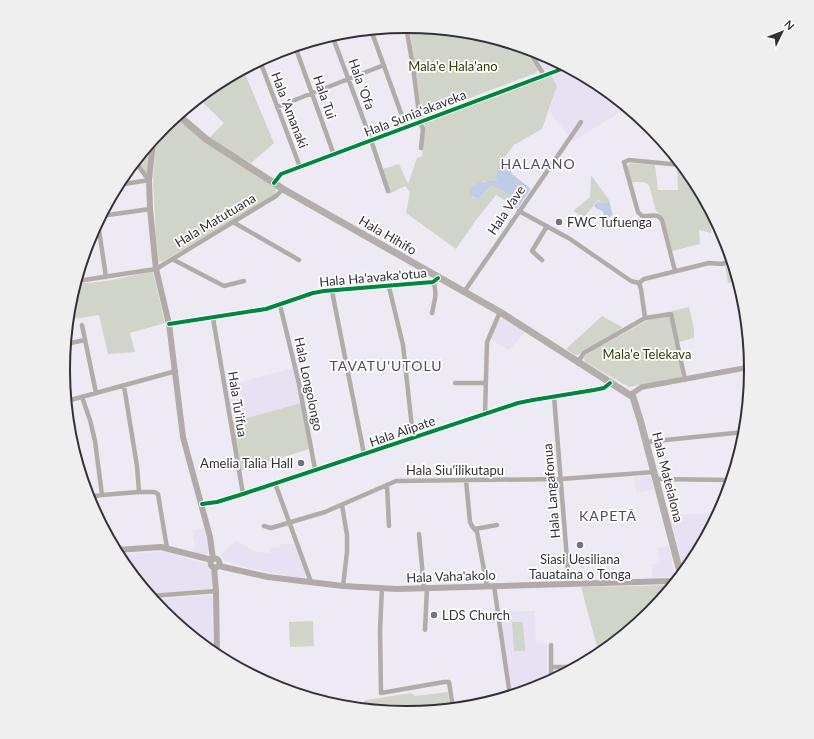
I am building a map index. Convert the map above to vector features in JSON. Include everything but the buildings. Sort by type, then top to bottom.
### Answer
[{"type":"main road","name":"Hala Hihifo","points":[[183,119],[206,139],[283,189],[436,280],[464,292],[500,312],[630,395]]},
{"type":"main road","points":[[152,150],[149,180],[150,209],[156,269],[169,324],[183,437],[202,504],[215,563],[217,647]]},
{"type":"main road","name":"Hala Mateialona","points":[[630,395],[636,402],[679,567]]},
{"type":"main road","name":"Hala Vaha'akolo","points":[[123,549],[152,547],[167,548],[231,569],[268,577],[343,586],[425,588],[669,580]]},
{"type":"main road","points":[[200,558],[212,549]]},
{"type":"main road","points":[[216,578],[222,570],[231,569]]},
{"type":"street","points":[[407,33],[414,67],[420,122],[423,129],[421,148]]},
{"type":"street","points":[[373,35],[406,127]]},
{"type":"street","name":"Hala 'Ofa","points":[[334,41],[388,191]]},
{"type":"street","name":"Hala Tui","points":[[297,52],[334,155]]},
{"type":"street","points":[[534,58],[544,75]]},
{"type":"street","points":[[277,107],[384,65]]},
{"type":"street","name":"Hala 'Amanaki","points":[[262,66],[300,167]]},
{"type":"street","name":"Hala Sunia'akaveka","points":[[274,183],[281,174],[559,70]]},
{"type":"street","name":"Hala Vave","points":[[464,292],[581,122]]},
{"type":"street","points":[[673,164],[629,160],[624,161],[638,212],[642,216],[653,215],[660,218],[675,271]]},
{"type":"street","points":[[127,184],[149,180],[139,167]]},
{"type":"street","name":"Hala Matutuana","points":[[156,269],[276,196],[283,189]]},
{"type":"street","points":[[108,215],[150,209]]},
{"type":"street","points":[[519,210],[576,243],[632,281],[639,283]]},
{"type":"street","points":[[233,222],[299,260]]},
{"type":"street","points":[[542,260],[532,251],[547,226]]},
{"type":"street","points":[[100,233],[106,277]]},
{"type":"street","points":[[172,259],[224,286],[244,281]]},
{"type":"street","points":[[639,283],[644,279],[709,263],[727,263]]},
{"type":"street","points":[[83,280],[156,269]]},
{"type":"street","points":[[432,313],[436,295],[436,280]]},
{"type":"street","name":"Hala Ha'avaka'otua","points":[[169,324],[266,309],[313,293],[332,290],[388,287],[436,280]]},
{"type":"street","points":[[639,283],[645,318]]},
{"type":"street","points":[[388,287],[403,345],[413,437]]},
{"type":"street","points":[[332,290],[364,454]]},
{"type":"street","name":"Hala Longolongo","points":[[280,305],[299,384],[315,469]]},
{"type":"street","points":[[485,414],[486,342],[500,312]]},
{"type":"street","points":[[578,362],[584,353],[645,318],[670,314],[685,380]]},
{"type":"street","name":"Hala Tu'ifua","points":[[213,318],[243,494]]},
{"type":"street","points":[[82,325],[96,393]]},
{"type":"street","points":[[71,343],[85,340]]},
{"type":"street","points":[[630,395],[642,387],[744,368]]},
{"type":"street","points":[[72,400],[176,371]]},
{"type":"street","points":[[455,383],[486,383]]},
{"type":"street","name":"Hala Alipate","points":[[202,504],[217,502],[243,494],[315,469],[518,404],[554,396],[604,388],[610,383]]},
{"type":"street","points":[[124,386],[137,466],[139,492]]},
{"type":"street","name":"Hala Langafonua","points":[[554,396],[569,584]]},
{"type":"street","points":[[82,397],[95,441],[102,495]]},
{"type":"street","points":[[646,442],[737,433]]},
{"type":"street","name":"Hala Siu'ilikutapu","points":[[264,526],[271,528],[289,523],[342,505],[387,485],[400,481],[655,476],[725,480]]},
{"type":"street","points":[[466,480],[470,522],[477,532],[491,586],[509,690]]},
{"type":"street","points":[[275,483],[311,582]]},
{"type":"street","points":[[387,485],[389,526]]},
{"type":"street","points":[[95,496],[139,492],[154,492],[158,494],[167,548]]},
{"type":"street","points":[[342,505],[347,535],[347,552],[343,586]]},
{"type":"street","points":[[475,529],[497,525]]},
{"type":"street","points":[[419,534],[425,588],[425,630]]},
{"type":"street","points":[[382,588],[380,630],[381,693],[449,682],[452,703]]},
{"type":"street","points":[[158,595],[216,591]]},
{"type":"street","points":[[551,645],[551,673]]},
{"type":"street","points":[[551,667],[564,667]]},
{"type":"shaded area","points":[[538,60],[556,68],[547,71]]},
{"type":"shaded area","points":[[562,71],[594,90],[622,111],[573,141],[549,112],[557,86],[551,75]]},
{"type":"shaded area","points":[[503,318],[525,332],[509,350],[488,338],[498,320]]},
{"type":"shaded area","points":[[293,368],[301,403],[232,422],[226,386]]},
{"type":"shaded area","points":[[650,476],[654,489],[637,493],[634,477]]},
{"type":"shaded area","points":[[711,513],[682,563],[670,515]]},
{"type":"shaded area","points":[[204,528],[210,550],[204,556],[193,552],[195,544],[192,531]]},
{"type":"shaded area","points":[[236,540],[254,551],[269,553],[272,547],[280,548],[280,544],[295,544],[306,575],[303,578],[248,568],[224,560],[220,555]]},
{"type":"shaded area","points":[[669,546],[674,573],[671,577],[653,578],[651,565],[660,563],[657,548]]},
{"type":"shaded area","points":[[165,551],[207,565],[212,570],[212,586],[209,589],[156,593],[126,554]]},
{"type":"shaded area","points":[[209,595],[213,597],[212,643],[185,622],[161,598]]},
{"type":"shaded area","points":[[534,611],[536,643],[547,643],[547,675],[511,689],[501,612]]},
{"type":"shaded area","points":[[327,693],[327,697],[319,695]]},
{"type":"green space","name":"Mala'e Hala'ano","points":[[410,33],[451,36],[494,44],[529,56],[538,70],[536,73],[422,116]]},
{"type":"green space","points":[[245,75],[274,143],[251,163],[231,152],[210,137],[224,123],[203,103]]},
{"type":"green space","points":[[551,75],[557,86],[542,129],[514,145],[502,161],[514,175],[502,166],[495,177],[499,180],[489,182],[483,181],[472,197],[478,199],[491,186],[506,193],[513,201],[512,205],[496,195],[456,249],[406,213],[410,192],[405,186],[389,194],[383,169],[399,164],[408,184],[417,158],[422,156],[425,123]]},
{"type":"green space","points":[[181,120],[205,141],[276,189],[275,195],[162,262],[159,261],[156,239],[153,179],[155,147]]},
{"type":"green space","points":[[148,155],[147,172],[145,173],[140,166]]},
{"type":"green space","points":[[630,163],[655,165],[658,190],[678,190],[677,169],[687,183],[709,221],[712,227],[711,233],[699,230],[700,244],[672,251],[664,219],[656,211],[649,185],[644,182],[631,182],[627,167]]},
{"type":"green space","points":[[591,175],[609,200],[613,215],[605,216],[599,199],[584,217],[573,211],[590,197]]},
{"type":"green space","points":[[727,265],[732,282],[728,283],[725,266]]},
{"type":"green space","points":[[153,272],[165,323],[130,333],[135,352],[108,354],[99,315],[74,319],[82,283],[107,281]]},
{"type":"green space","name":"Mala'e Telekava","points":[[689,307],[694,329],[694,338],[679,342],[672,311]]},
{"type":"green space","name":"Mala'e Telekava","points":[[602,316],[622,327],[621,329],[578,355],[575,355],[566,349]]},
{"type":"green space","name":"Mala'e Telekava","points":[[667,316],[671,319],[681,377],[629,387],[585,362],[585,356],[594,350],[648,320]]},
{"type":"green space","points":[[301,403],[309,449],[240,471],[232,422]]},
{"type":"green space","points":[[665,585],[629,622],[597,647],[581,587]]},
{"type":"green space","points":[[313,621],[314,646],[290,647],[289,622]]},
{"type":"green space","points":[[512,622],[523,622],[525,651],[514,651]]},
{"type":"green space","points":[[448,692],[449,703],[407,706],[362,703],[366,700],[411,693],[415,696]]},
{"type":"water","points":[[502,166],[531,189],[517,209],[512,205],[513,201],[506,193],[491,186],[478,199],[469,195],[470,190],[476,184],[498,180],[495,177]]},
{"type":"water","points":[[598,201],[602,204],[609,202],[612,215],[609,218],[604,218],[603,211],[594,206]]},
{"type":"cycle path","points":[[274,183],[281,174],[559,70]]},
{"type":"cycle path","points":[[169,324],[266,309],[313,293],[324,291],[433,282],[438,278]]},
{"type":"cycle path","points":[[202,504],[217,502],[243,494],[518,403],[604,388],[610,383]]},
{"type":"place","name":"FWC Tufuenga","points":[[559,222]]},
{"type":"place","name":"Amelia Talia Hall","points":[[301,463]]},
{"type":"place","name":"Siasi Uesiliana Tauataina o Tonga","points":[[580,545]]},
{"type":"place","name":"LDS Church","points":[[434,615]]},
{"type":"district","name":"HALAANO","points":[[538,163]]},
{"type":"district","name":"TAVATU'UTOLU","points":[[386,365]]},
{"type":"district","name":"KAPETĀ","points":[[608,515]]}]
